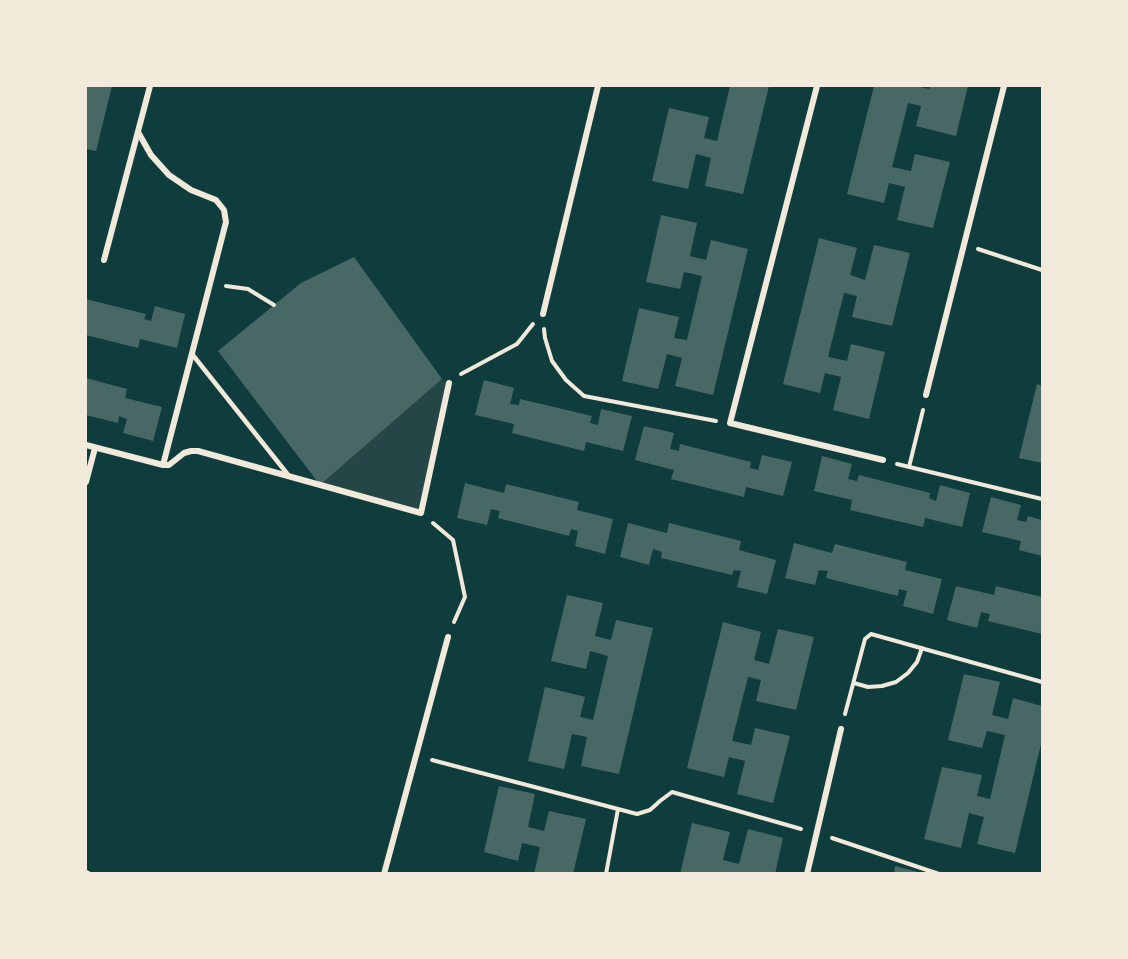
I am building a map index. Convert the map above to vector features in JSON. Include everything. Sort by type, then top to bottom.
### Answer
[{"type":"street","points":[[104,260],[150,86]]},
{"type":"street","points":[[543,314],[598,86]]},
{"type":"street","points":[[817,86],[730,423],[884,460]]},
{"type":"street","points":[[926,394],[1004,86]]},
{"type":"street","points":[[138,132],[151,155],[169,175],[191,190],[216,200],[224,210],[226,222],[163,465]]},
{"type":"street","points":[[86,446],[163,465],[169,465],[191,450],[421,513],[449,383]]},
{"type":"street","points":[[86,482],[95,448]]},
{"type":"street","points":[[384,873],[448,637]]},
{"type":"street","points":[[807,873],[841,729]]},
{"type":"lane","points":[[192,354],[290,477]]},
{"type":"path","points":[[963,244],[1042,270]]},
{"type":"path","points":[[211,283],[248,289],[274,305]]},
{"type":"path","points":[[449,383],[460,374],[517,344],[543,314]]},
{"type":"path","points":[[543,314],[545,338],[552,361],[566,380],[584,396],[730,423]]},
{"type":"path","points":[[909,467],[926,394]]},
{"type":"path","points":[[884,460],[1042,499]]},
{"type":"path","points":[[421,513],[453,540],[465,597],[448,637]]},
{"type":"path","points":[[841,729],[868,635],[873,634],[1042,682]]},
{"type":"path","points":[[854,683],[875,687],[896,682],[913,668],[922,648]]},
{"type":"path","points":[[416,756],[637,814],[650,810],[666,796]]},
{"type":"path","points":[[606,873],[618,809]]},
{"type":"shaded area","points":[[442,379],[449,383],[421,513],[320,485]]},
{"type":"building","points":[[86,86],[112,86],[96,151],[86,149]]},
{"type":"building","points":[[730,86],[769,86],[743,194],[705,186],[711,158],[696,154],[688,189],[652,181],[669,108],[709,117],[704,138],[717,141]]},
{"type":"building","points":[[874,86],[915,86],[929,89],[930,86],[968,86],[956,136],[916,126],[921,106],[908,103],[892,167],[911,171],[915,154],[950,162],[933,228],[897,220],[905,187],[889,183],[884,203],[847,194]]},
{"type":"building","points":[[661,215],[697,223],[690,256],[706,260],[711,240],[748,249],[713,395],[675,386],[682,358],[667,354],[658,389],[622,381],[639,308],[679,317],[674,338],[687,340],[702,276],[684,272],[680,289],[646,282]]},
{"type":"building","points":[[819,238],[857,248],[850,275],[865,280],[874,245],[910,253],[892,326],[852,317],[857,296],[844,293],[828,357],[847,361],[851,344],[885,352],[869,419],[833,410],[841,377],[825,373],[820,393],[783,384]]},
{"type":"building","points":[[354,257],[442,379],[320,485],[218,351],[301,283]]},
{"type":"building","points":[[86,299],[146,314],[144,319],[151,321],[155,306],[185,314],[177,348],[140,339],[138,348],[86,335]]},
{"type":"building","points":[[86,378],[127,389],[125,398],[162,407],[153,441],[123,433],[127,419],[119,416],[118,423],[86,415]]},
{"type":"building","points":[[484,380],[514,388],[510,404],[519,405],[520,399],[592,416],[590,423],[598,425],[601,409],[632,416],[623,451],[586,442],[584,451],[512,433],[514,424],[475,415]]},
{"type":"building","points":[[1037,384],[1042,386],[1042,463],[1019,458]]},
{"type":"building","points":[[644,426],[674,433],[670,449],[679,451],[680,444],[751,462],[750,468],[758,470],[762,455],[792,462],[783,496],[746,487],[744,497],[671,479],[674,470],[635,460]]},
{"type":"building","points":[[822,456],[852,464],[848,479],[857,481],[859,475],[930,493],[929,498],[936,501],[940,485],[970,493],[962,527],[925,518],[923,527],[850,510],[852,500],[814,491]]},
{"type":"building","points":[[465,483],[504,493],[506,484],[579,502],[577,510],[613,519],[605,554],[575,546],[578,531],[571,529],[569,536],[498,518],[500,511],[491,509],[487,525],[457,518]]},
{"type":"building","points":[[991,497],[1021,505],[1017,520],[1026,522],[1028,516],[1042,520],[1042,556],[1019,550],[1021,541],[982,532]]},
{"type":"building","points":[[628,523],[667,533],[669,523],[741,541],[739,550],[776,560],[767,594],[737,587],[741,571],[734,570],[732,575],[661,558],[662,552],[653,549],[649,565],[620,557]]},
{"type":"building","points":[[794,543],[832,553],[835,544],[907,562],[905,570],[942,579],[933,614],[903,606],[907,591],[899,589],[898,596],[826,578],[828,571],[819,570],[815,585],[785,578]]},
{"type":"building","points":[[956,586],[994,595],[996,586],[1042,597],[1042,634],[988,621],[990,614],[981,612],[977,628],[947,620]]},
{"type":"building","points":[[567,595],[603,603],[595,636],[611,640],[616,620],[653,628],[619,774],[581,766],[587,737],[572,734],[564,769],[528,761],[545,687],[585,697],[580,717],[593,720],[608,656],[590,651],[586,669],[551,661]]},
{"type":"building","points":[[723,622],[761,632],[754,660],[769,664],[778,629],[814,637],[796,710],[756,701],[761,680],[748,677],[732,741],[751,745],[755,728],[790,736],[773,803],[737,794],[745,761],[729,757],[724,777],[687,768]]},
{"type":"building","points":[[964,674],[1000,682],[992,715],[1008,719],[1013,698],[1042,706],[1042,740],[1015,853],[977,844],[984,817],[969,813],[961,848],[924,839],[942,767],[982,775],[977,796],[990,799],[1005,735],[987,731],[982,748],[948,740]]},
{"type":"building","points":[[499,786],[535,794],[528,827],[544,831],[549,811],[586,819],[573,874],[534,874],[540,847],[522,843],[518,861],[484,852]]},
{"type":"building","points":[[692,823],[730,832],[723,860],[739,864],[748,829],[783,838],[775,874],[680,874]]},
{"type":"building","points":[[895,866],[922,873],[894,874]]}]
